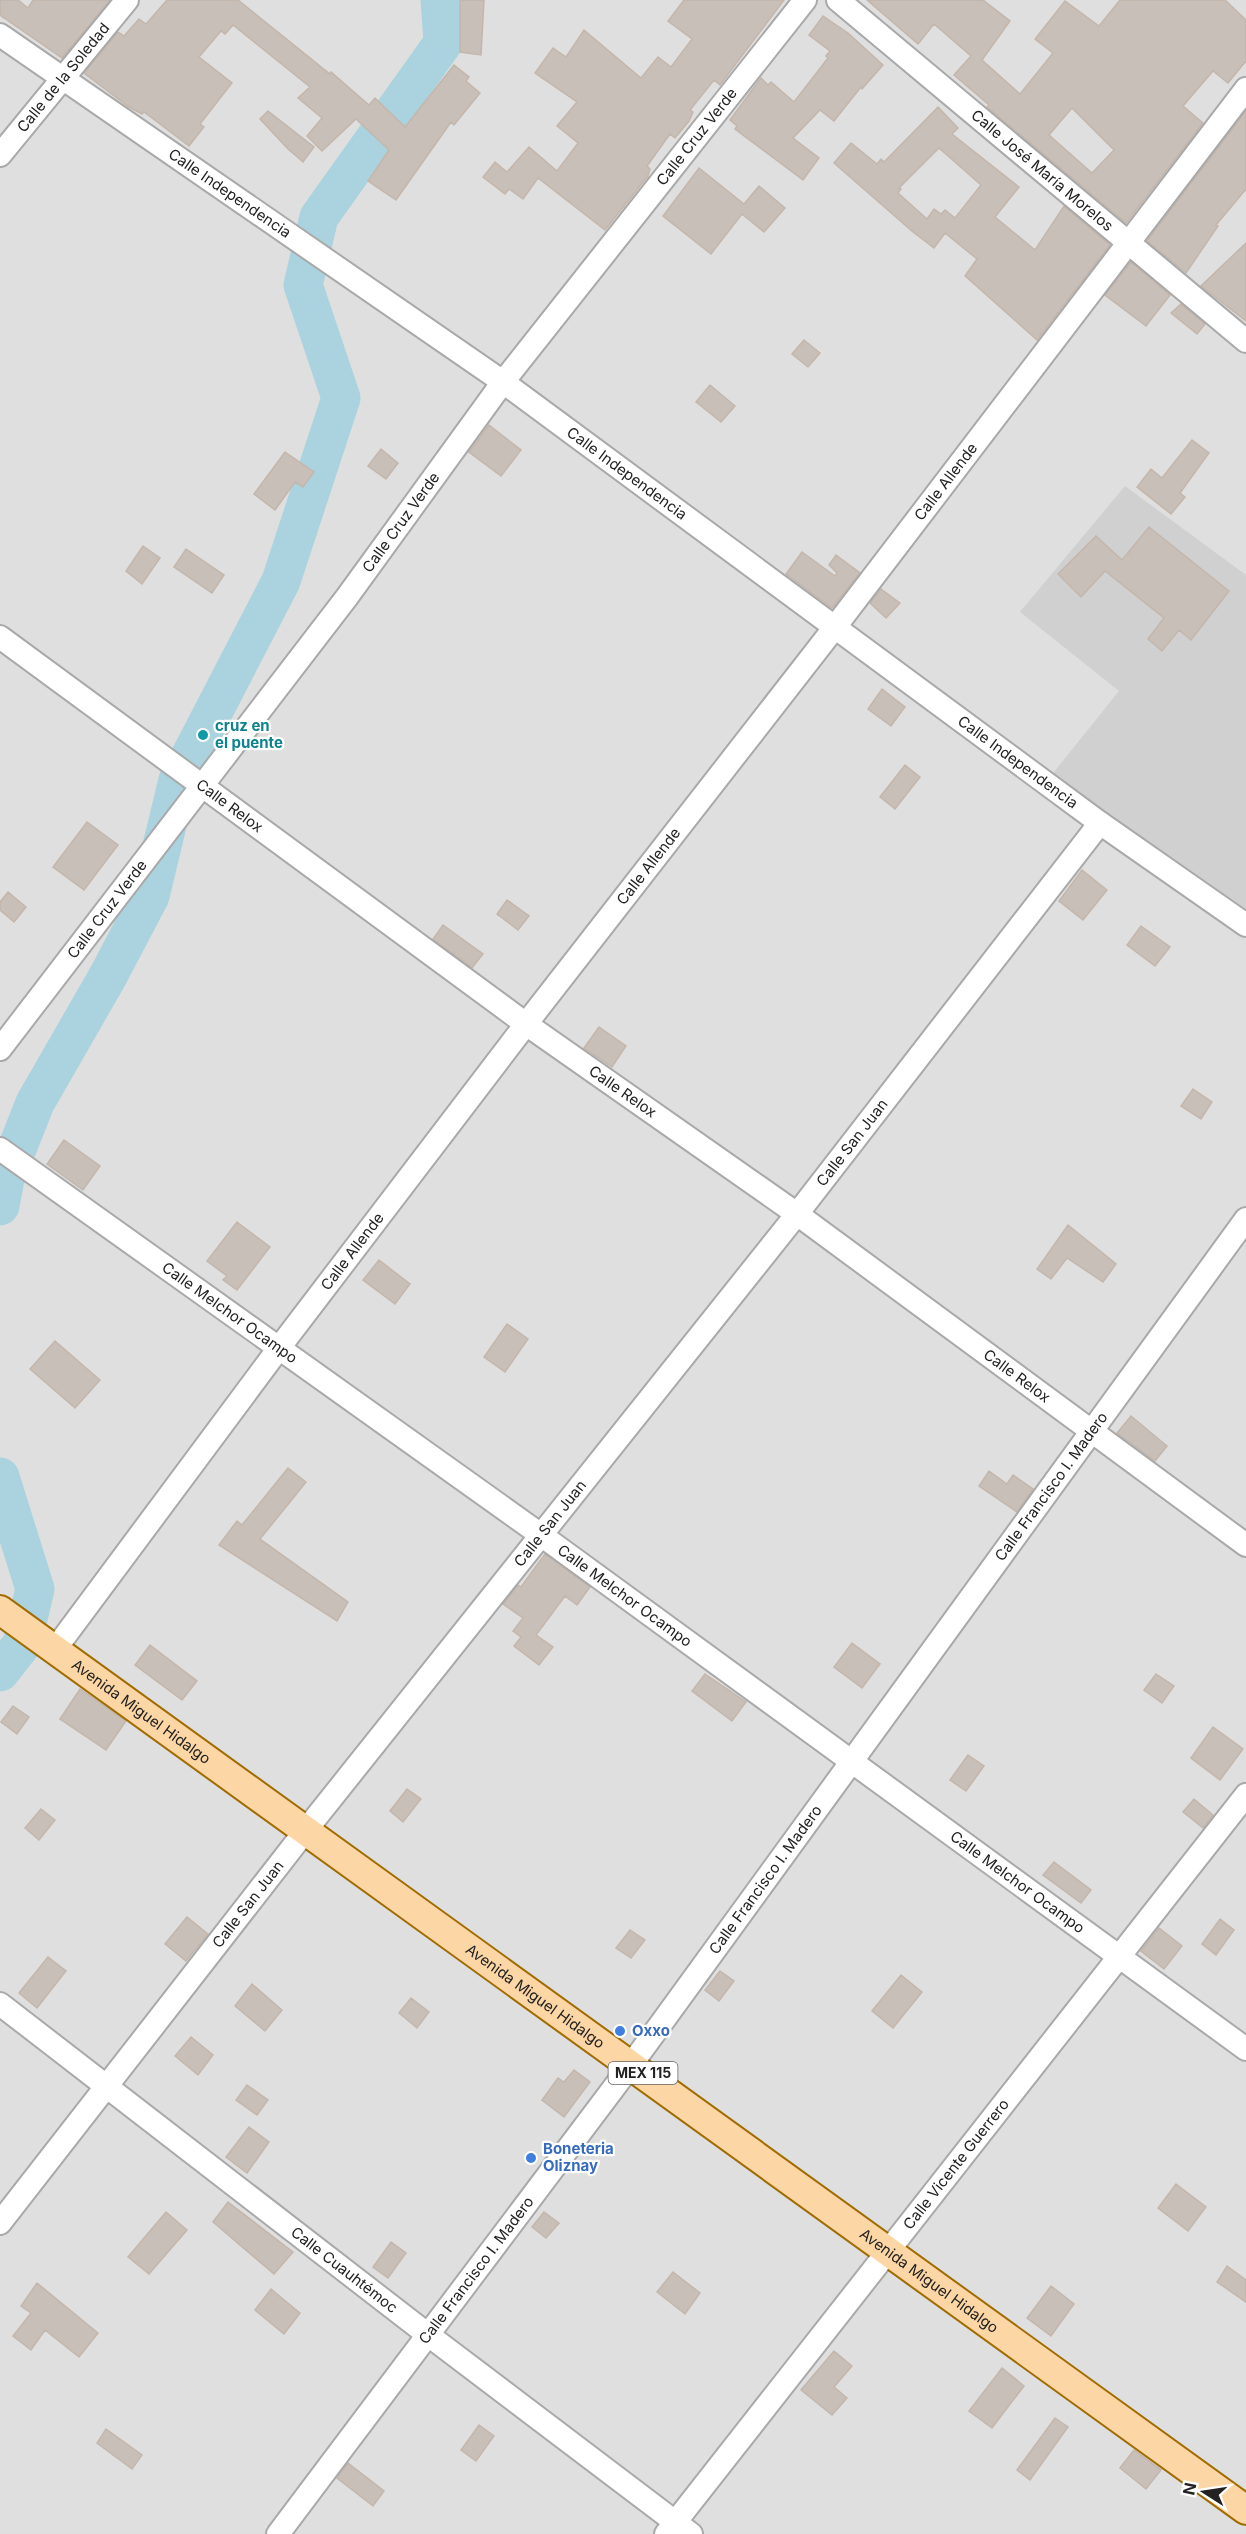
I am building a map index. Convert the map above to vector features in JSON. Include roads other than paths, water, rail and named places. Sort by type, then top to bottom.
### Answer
[{"type":"main road","name":"Avenida Miguel Hidalgo","points":[[3,1612],[48,1642],[1246,2510]]},
{"type":"street","name":"Calle de la Soledad","points":[[0,155],[127,0]]},
{"type":"street","name":"Calle Cruz Verde","points":[[0,1049],[184,810],[193,779],[347,597],[503,382],[805,0]]},
{"type":"street","name":"Calle José María Morelos","points":[[838,0],[1246,341]]},
{"type":"street","name":"Calle Independencia","points":[[0,34],[503,382],[1100,823],[1246,925]]},
{"type":"street","name":"Calle Allende","points":[[48,1642],[279,1348],[1246,89]]},
{"type":"street","name":"Calle Relox","points":[[0,637],[526,1024],[797,1214],[1246,1545]]},
{"type":"street","name":"Calle San Juan","points":[[0,2223],[109,2087],[306,1830],[797,1214],[1100,823]]},
{"type":"street","name":"Calle Melchor Ocampo","points":[[0,1149],[541,1535],[1246,2049]]},
{"type":"street","name":"Calle Francisco I. Madero","points":[[278,2534],[631,2064],[1246,1219]]},
{"type":"street","name":"Calle Vicente Guerrero","points":[[677,2530],[1246,1795]]},
{"type":"street","name":"Calle Cuauhtémoc","points":[[0,2004],[677,2530]]},
{"type":"waterway","points":[[0,1206],[5,1179],[35,1103],[108,976],[150,896],[178,780],[281,581],[341,398],[303,285],[319,217],[443,43],[440,0]]},
{"type":"waterway","points":[[0,1477],[35,1589],[22,1644],[0,1672]]},
{"type":"place","name":"cruz en el puente","points":[[203,735]]},
{"type":"place","name":"Oxxo","points":[[620,2031]]},
{"type":"place","name":"Boneteria Oliznay","points":[[531,2158]]}]
